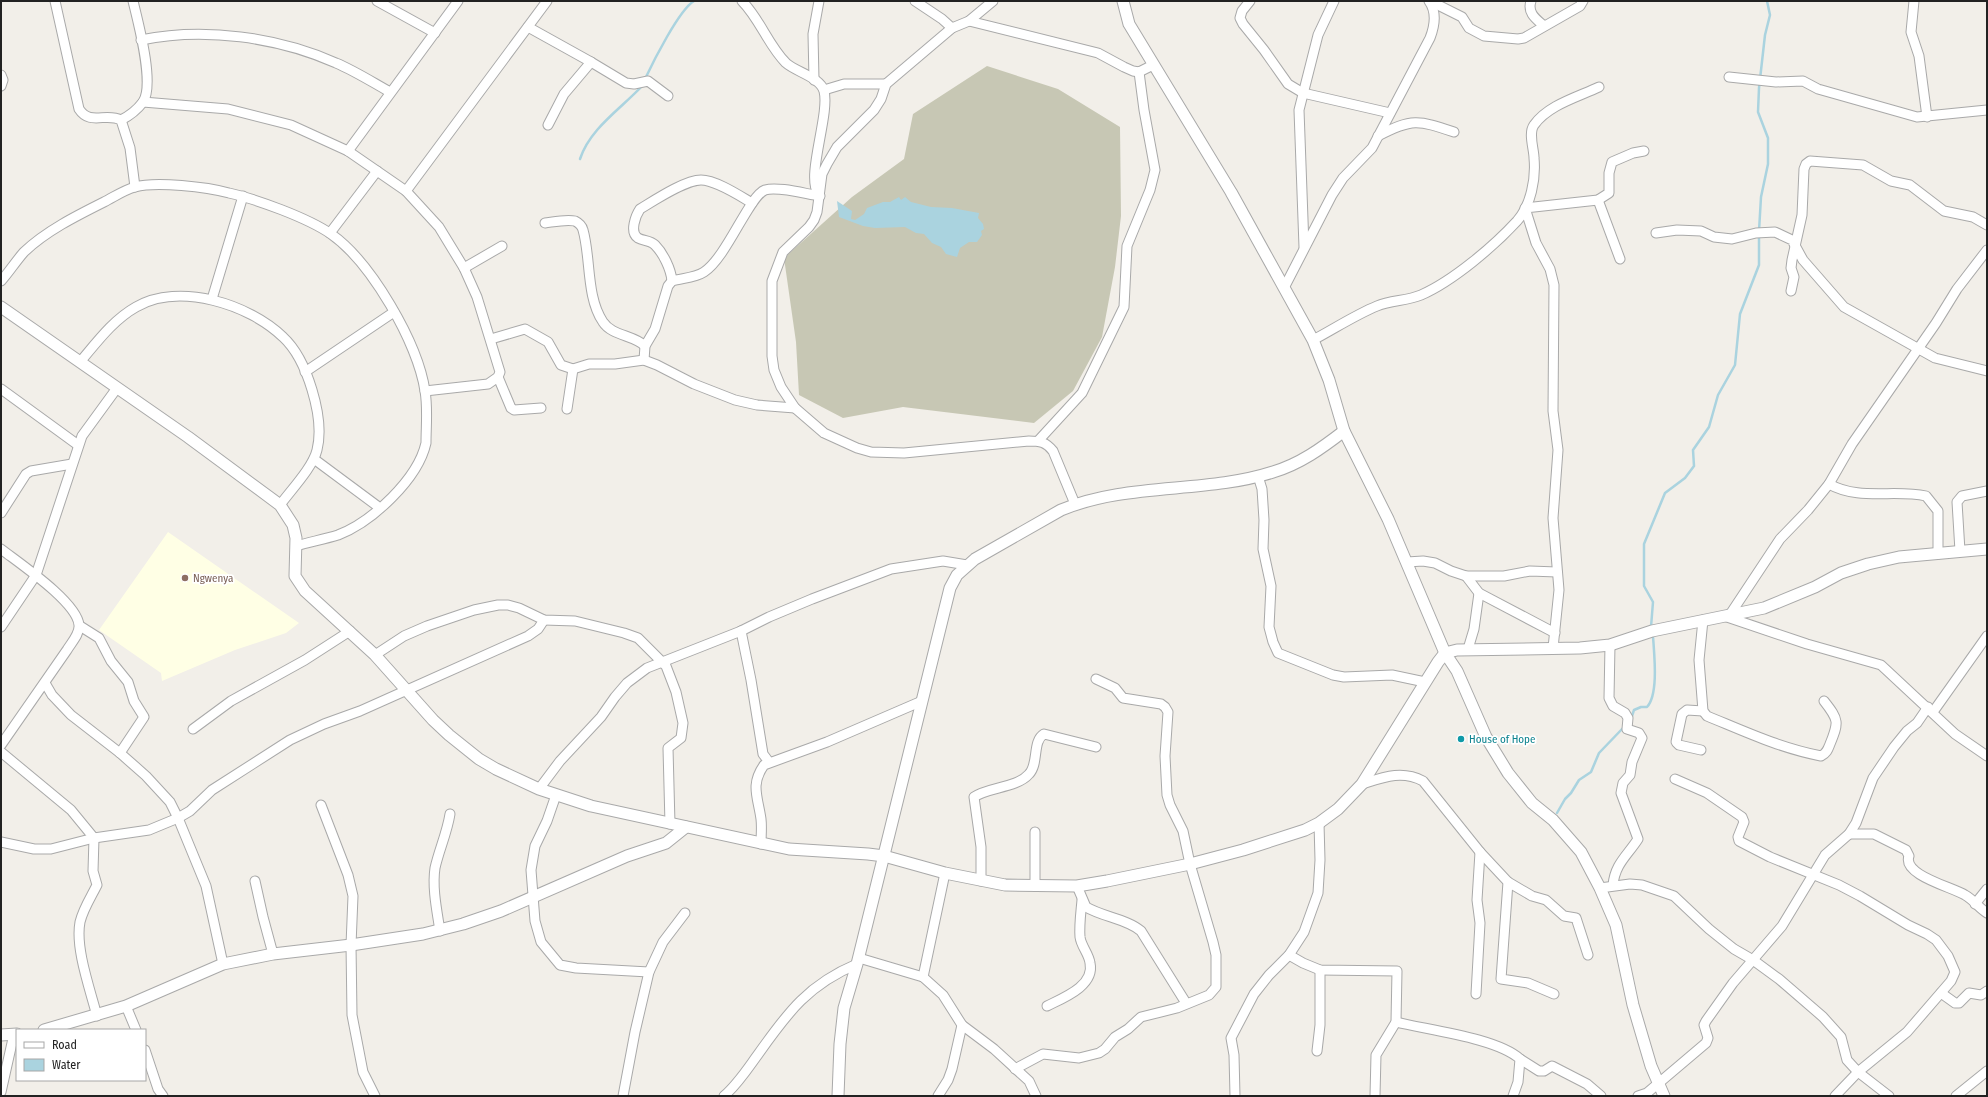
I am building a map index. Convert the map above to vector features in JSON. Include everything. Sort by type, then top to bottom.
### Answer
[{"type":"street","points":[[55,1],[79,109],[88,118],[116,117],[121,120],[130,148],[135,187]]},
{"type":"street","points":[[121,120],[130,116],[143,102],[148,85],[142,40],[133,1]]},
{"type":"street","points":[[377,1],[435,33]]},
{"type":"street","points":[[348,151],[458,1]]},
{"type":"street","points":[[406,191],[547,1]]},
{"type":"street","points":[[742,1],[776,52],[793,68],[814,80],[824,90],[824,112],[818,142],[815,184],[816,191],[820,196]]},
{"type":"street","points":[[814,80],[813,34],[819,1]]},
{"type":"street","points":[[915,1],[942,19],[952,28]]},
{"type":"street","points":[[994,1],[969,21],[952,28],[886,84],[881,99],[874,110],[837,147],[822,174],[817,212],[809,227],[783,252],[779,258],[771,289],[772,356],[774,370],[781,387],[795,408],[824,433],[857,448],[871,452],[904,453],[1038,441],[1047,444],[1053,451],[1075,504]]},
{"type":"street","points":[[1123,1],[1129,24],[1153,66],[1231,192],[1313,340],[1336,402],[1344,431],[1388,519],[1445,653],[1458,670],[1486,737],[1508,773],[1532,803],[1553,820],[1577,847],[1600,888],[1618,931],[1633,1005],[1652,1066],[1664,1096]]},
{"type":"street","points":[[1250,1],[1242,11],[1240,18],[1288,84],[1303,94],[1390,113]]},
{"type":"street","points":[[1304,247],[1299,110],[1310,73],[1318,35],[1334,1]]},
{"type":"street","points":[[1284,288],[1332,195],[1343,178],[1372,148],[1433,30],[1435,12],[1434,7],[1429,1]]},
{"type":"street","points":[[1429,1],[1462,16],[1469,28],[1484,36],[1518,39],[1580,6],[1583,1]]},
{"type":"street","points":[[1531,1],[1531,13],[1544,26]]},
{"type":"street","points":[[1914,1],[1911,32],[1919,56],[1927,118]]},
{"type":"street","points":[[969,21],[1098,52],[1124,68],[1139,72],[1153,66]]},
{"type":"street","points":[[528,27],[626,83],[634,84],[645,81],[668,96]]},
{"type":"street","points":[[142,40],[164,35],[205,35],[252,39],[299,50],[336,63],[390,92]]},
{"type":"street","points":[[548,125],[564,94],[591,62]]},
{"type":"street","points":[[1038,441],[1082,393],[1121,318],[1124,307],[1127,246],[1150,190],[1155,170],[1139,72]]},
{"type":"street","points":[[1,75],[3,80],[1,86]]},
{"type":"street","points":[[1729,77],[1758,81],[1803,80],[1818,89],[1903,114],[1927,118],[1987,110]]},
{"type":"street","points":[[824,90],[844,84],[886,84]]},
{"type":"street","points":[[1313,340],[1377,306],[1423,294],[1459,271],[1490,246],[1516,222],[1526,208],[1534,172],[1532,133],[1534,125],[1560,105],[1599,87]]},
{"type":"street","points":[[143,102],[228,109],[290,125],[348,151],[406,191],[439,227],[464,268],[477,298],[491,339],[499,366],[498,377],[511,408],[514,410],[541,408]]},
{"type":"street","points":[[1378,136],[1393,128],[1412,122],[1429,124],[1454,132]]},
{"type":"street","points":[[1526,208],[1598,200],[1609,193],[1609,173],[1612,162],[1633,153],[1644,151]]},
{"type":"street","points":[[1791,291],[1794,277],[1791,268],[1802,215],[1804,169],[1806,164],[1815,161],[1863,165],[1891,182],[1910,186],[1944,211],[1973,217],[1987,225]]},
{"type":"street","points":[[330,233],[376,171]]},
{"type":"street","points":[[672,281],[670,269],[655,246],[638,238],[635,234],[633,229],[637,213],[640,209],[674,190],[702,180],[729,190],[752,203]]},
{"type":"street","points":[[1,281],[24,253],[43,236],[98,205],[135,187],[196,187],[242,196],[289,214],[330,233],[350,250],[371,276],[394,312],[416,358],[425,391],[426,436],[424,451],[405,482],[380,508],[339,534],[296,546]]},
{"type":"street","points":[[644,360],[645,346],[655,329],[668,286],[672,281],[702,274],[714,264],[760,192],[767,190],[820,196]]},
{"type":"street","points":[[212,299],[242,196]]},
{"type":"street","points":[[1598,200],[1620,259]]},
{"type":"street","points":[[1526,208],[1536,243],[1550,269],[1554,285],[1554,410],[1558,450],[1553,518],[1559,590],[1553,648]]},
{"type":"street","points":[[544,223],[575,222],[580,225],[583,229],[587,260],[598,314],[604,324],[615,331],[641,342],[645,346]]},
{"type":"street","points":[[1656,233],[1677,230],[1701,231],[1714,237],[1732,239],[1759,233],[1775,232],[1792,240],[1803,260],[1844,307],[1936,358],[1987,371]]},
{"type":"street","points":[[464,268],[502,246]]},
{"type":"street","points":[[1727,616],[1780,539],[1808,510],[1829,484],[1852,444],[1918,349],[1957,289],[1987,250]]},
{"type":"street","points":[[80,362],[114,323],[137,306],[160,299],[188,296],[212,299],[235,307],[260,320],[283,337],[305,372],[314,394],[319,430],[318,443],[314,459],[280,505]]},
{"type":"street","points":[[1,307],[280,505],[293,525],[296,546],[294,569],[298,583],[315,602],[350,631],[375,655],[433,720],[465,748],[496,769],[539,789],[556,795],[592,806],[670,824],[789,850],[884,856],[945,873],[1005,885],[1035,884],[1077,886],[1190,864],[1243,850],[1305,830],[1319,823],[1338,809],[1362,784],[1445,653],[1468,649],[1553,648],[1610,645],[1652,631],[1764,608],[1786,600],[1841,573],[1861,566],[1899,557],[1987,549]]},
{"type":"street","points":[[305,372],[394,312]]},
{"type":"street","points":[[491,339],[525,329],[548,342],[561,365],[573,369],[589,364],[615,364],[644,360],[657,365],[700,388],[735,400],[757,405],[795,408]]},
{"type":"street","points":[[567,409],[573,369]]},
{"type":"street","points":[[425,391],[488,384],[498,377]]},
{"type":"street","points":[[1,627],[4,617],[36,575],[82,436],[117,388]]},
{"type":"street","points":[[1,389],[78,445]]},
{"type":"street","points":[[838,1096],[840,1044],[844,1008],[858,961],[950,588],[956,575],[967,565],[1061,510],[1075,504],[1137,492],[1203,486],[1274,472],[1304,459],[1344,431]]},
{"type":"street","points":[[314,459],[380,508]]},
{"type":"street","points":[[1,513],[26,474],[31,471],[72,464]]},
{"type":"street","points":[[1258,476],[1262,488],[1264,520],[1262,549],[1271,586],[1270,627],[1273,642],[1278,653],[1333,675],[1344,677],[1392,675],[1426,682]]},
{"type":"street","points":[[1829,484],[1848,492],[1890,495],[1911,493],[1926,496],[1938,511],[1938,554]]},
{"type":"street","points":[[1960,551],[1957,502],[1962,496],[1987,491]]},
{"type":"street","points":[[1,549],[50,586],[77,618],[80,626],[99,638],[111,661],[128,682],[134,701],[144,717],[120,753]]},
{"type":"street","points":[[539,789],[560,760],[601,717],[627,684],[647,668],[741,632],[769,617],[891,569],[943,561],[967,565]]},
{"type":"street","points":[[1407,562],[1423,561],[1435,563],[1466,576],[1504,576],[1530,571],[1557,572]]},
{"type":"street","points":[[1466,576],[1479,593],[1555,634]]},
{"type":"street","points":[[1468,649],[1474,629],[1479,593]]},
{"type":"street","points":[[375,655],[415,631],[474,610],[508,605],[544,620],[575,621],[638,638],[666,666],[676,692],[683,722],[681,738],[668,748],[670,824]]},
{"type":"street","points":[[1727,616],[1807,644],[1881,665],[1930,709],[1955,734],[1987,756]]},
{"type":"street","points":[[1,842],[34,848],[52,849],[94,838],[149,830],[178,818],[190,811],[212,790],[226,780],[290,740],[528,636],[538,629],[544,620]]},
{"type":"street","points":[[1703,620],[1699,660],[1703,711],[1707,716],[1752,736],[1798,752],[1821,756],[1826,754],[1837,726],[1833,713],[1824,701]]},
{"type":"street","points":[[1,745],[77,635],[80,626]]},
{"type":"street","points":[[193,729],[230,701],[305,660],[350,631]]},
{"type":"street","points":[[741,632],[752,680],[763,754],[769,762]]},
{"type":"street","points":[[1638,1096],[1647,1093],[1706,1042],[1708,1038],[1704,1025],[1706,1021],[1733,983],[1782,926],[1825,855],[1849,834],[1856,822],[1873,778],[1894,747],[1907,731],[1918,723],[1930,709],[1987,636]]},
{"type":"street","points":[[1610,645],[1609,698],[1613,706],[1625,713],[1628,718],[1627,729],[1639,733],[1642,738],[1632,762],[1630,774],[1623,783],[1621,793],[1638,839],[1619,862],[1614,876],[1613,885]]},
{"type":"street","points":[[1014,1069],[1043,1054],[1079,1058],[1099,1053],[1105,1049],[1114,1037],[1128,1029],[1141,1016],[1177,1008],[1186,1003],[1209,995],[1216,987],[1216,955],[1213,942],[1182,831],[1167,795],[1165,756],[1168,712],[1165,707],[1156,703],[1123,698],[1114,688],[1096,679]]},
{"type":"street","points":[[44,683],[52,695],[71,715],[120,753],[146,776],[170,802],[206,886],[223,964]]},
{"type":"street","points":[[761,844],[761,820],[755,787],[759,771],[764,765],[827,742],[922,701]]},
{"type":"street","points":[[1701,750],[1679,745],[1676,742],[1682,714],[1687,710],[1703,711]]},
{"type":"street","points":[[981,881],[981,847],[974,797],[999,789],[1028,775],[1034,766],[1039,740],[1044,734],[1096,747]]},
{"type":"street","points":[[1,752],[71,810],[94,838],[93,871],[97,885],[82,914],[80,932],[82,951],[97,1016]]},
{"type":"street","points":[[1362,784],[1390,775],[1414,777],[1423,781],[1480,852],[1508,882],[1532,896],[1546,900],[1564,916],[1576,918],[1588,955]]},
{"type":"street","points":[[1675,779],[1707,793],[1742,817],[1744,822],[1738,837],[1739,841],[1770,857],[1814,874],[1860,896],[1936,940],[1948,956],[1956,972],[1951,981],[1907,1032],[1858,1072],[1835,1096]]},
{"type":"street","points":[[556,795],[547,821],[534,846],[531,870],[537,934],[541,942],[560,965],[576,968],[649,972]]},
{"type":"street","points":[[321,805],[351,885],[353,896],[351,1001],[355,1034],[359,1044],[363,1072],[375,1096]]},
{"type":"street","points":[[440,931],[435,890],[435,869],[448,829],[450,814]]},
{"type":"street","points":[[1234,1096],[1234,1055],[1231,1038],[1254,994],[1269,975],[1290,955],[1304,932],[1318,893],[1320,860],[1319,823]]},
{"type":"street","points":[[48,1029],[97,1016],[126,1006],[223,964],[273,954],[351,945],[440,931],[501,911],[627,856],[666,843],[686,827]]},
{"type":"street","points":[[1035,884],[1036,832]]},
{"type":"street","points":[[1849,834],[1874,834],[1906,850],[1909,856],[1907,860],[1909,866],[1921,875],[1961,893],[1987,913]]},
{"type":"street","points":[[1476,994],[1480,923],[1476,900],[1480,852]]},
{"type":"street","points":[[923,977],[945,873]]},
{"type":"street","points":[[255,881],[273,954]]},
{"type":"street","points":[[1508,882],[1501,979],[1528,983],[1554,994]]},
{"type":"street","points":[[1600,888],[1613,885],[1642,885],[1674,896],[1709,929],[1734,949],[1779,978],[1823,1018],[1841,1037],[1847,1060],[1858,1072],[1889,1096]]},
{"type":"street","points":[[1077,886],[1086,907],[1114,920],[1126,922],[1141,931],[1186,1003]]},
{"type":"street","points":[[1975,904],[1987,889]]},
{"type":"street","points":[[1047,1006],[1073,992],[1084,983],[1090,974],[1090,963],[1080,938],[1082,898]]},
{"type":"street","points":[[623,1096],[634,1032],[649,972],[663,942],[685,913]]},
{"type":"street","points":[[1290,955],[1303,963],[1320,970],[1397,971],[1396,1022],[1376,1055],[1375,1096]]},
{"type":"street","points":[[724,1096],[736,1086],[787,1014],[798,1002],[825,981],[858,961],[923,977],[943,995],[962,1025],[994,1049],[1014,1069],[1029,1081],[1036,1096]]},
{"type":"street","points":[[1317,1051],[1320,1025],[1320,970]]},
{"type":"street","points":[[1941,992],[1955,1003],[1959,1003],[1968,993],[1977,996],[1987,991]]},
{"type":"street","points":[[126,1006],[136,1029]]},
{"type":"street","points":[[1396,1022],[1492,1044],[1511,1051],[1520,1059],[1539,1071],[1544,1071],[1552,1066],[1587,1084],[1601,1096]]},
{"type":"street","points":[[938,1096],[948,1080],[952,1069],[962,1025]]},
{"type":"street","points":[[1,1035],[16,1034],[1,1092]]},
{"type":"street","points":[[146,1053],[158,1089],[163,1096]]},
{"type":"street","points":[[1512,1096],[1518,1082],[1520,1059]]},
{"type":"street","points":[[1956,1096],[1987,1071]]},
{"type":"shaded area","points":[[987,66],[1058,89],[1120,127],[1121,216],[1115,267],[1102,337],[1073,391],[1034,423],[903,407],[843,418],[799,395],[796,342],[784,258],[852,197],[904,159],[913,114]]},
{"type":"shaded area","name":"Ngwenya","points":[[168,532],[299,623],[286,633],[235,650],[162,681],[161,673],[99,630]]},
{"type":"water","points":[[899,197],[901,200],[905,197],[911,202],[931,207],[952,208],[979,213],[978,218],[983,224],[984,229],[981,231],[982,235],[977,242],[969,242],[960,248],[957,257],[946,254],[941,247],[932,243],[924,234],[916,233],[905,227],[875,228],[863,226],[839,217],[837,201],[852,211],[851,219],[855,220],[864,214],[867,208],[883,202],[890,202]]},
{"type":"waterway","points":[[645,79],[674,25],[688,6],[694,1]]},
{"type":"waterway","points":[[1759,231],[1761,197],[1768,164],[1768,138],[1758,112],[1765,35],[1770,15],[1767,1]]},
{"type":"waterway","points":[[580,159],[591,138],[599,128],[643,85]]},
{"type":"waterway","points":[[1651,627],[1653,602],[1644,586],[1644,544],[1665,493],[1685,478],[1694,466],[1693,450],[1709,427],[1718,395],[1735,365],[1740,314],[1759,265],[1759,236]]},
{"type":"waterway","points":[[1631,719],[1634,710],[1641,707],[1647,707],[1651,701],[1655,673],[1653,636]]},
{"type":"waterway","points":[[1557,813],[1579,780],[1591,772],[1599,753],[1624,727]]},
{"type":"place","name":"Ngwenya","points":[[185,578]]},
{"type":"place","name":"House of Hope","points":[[1461,739]]}]
